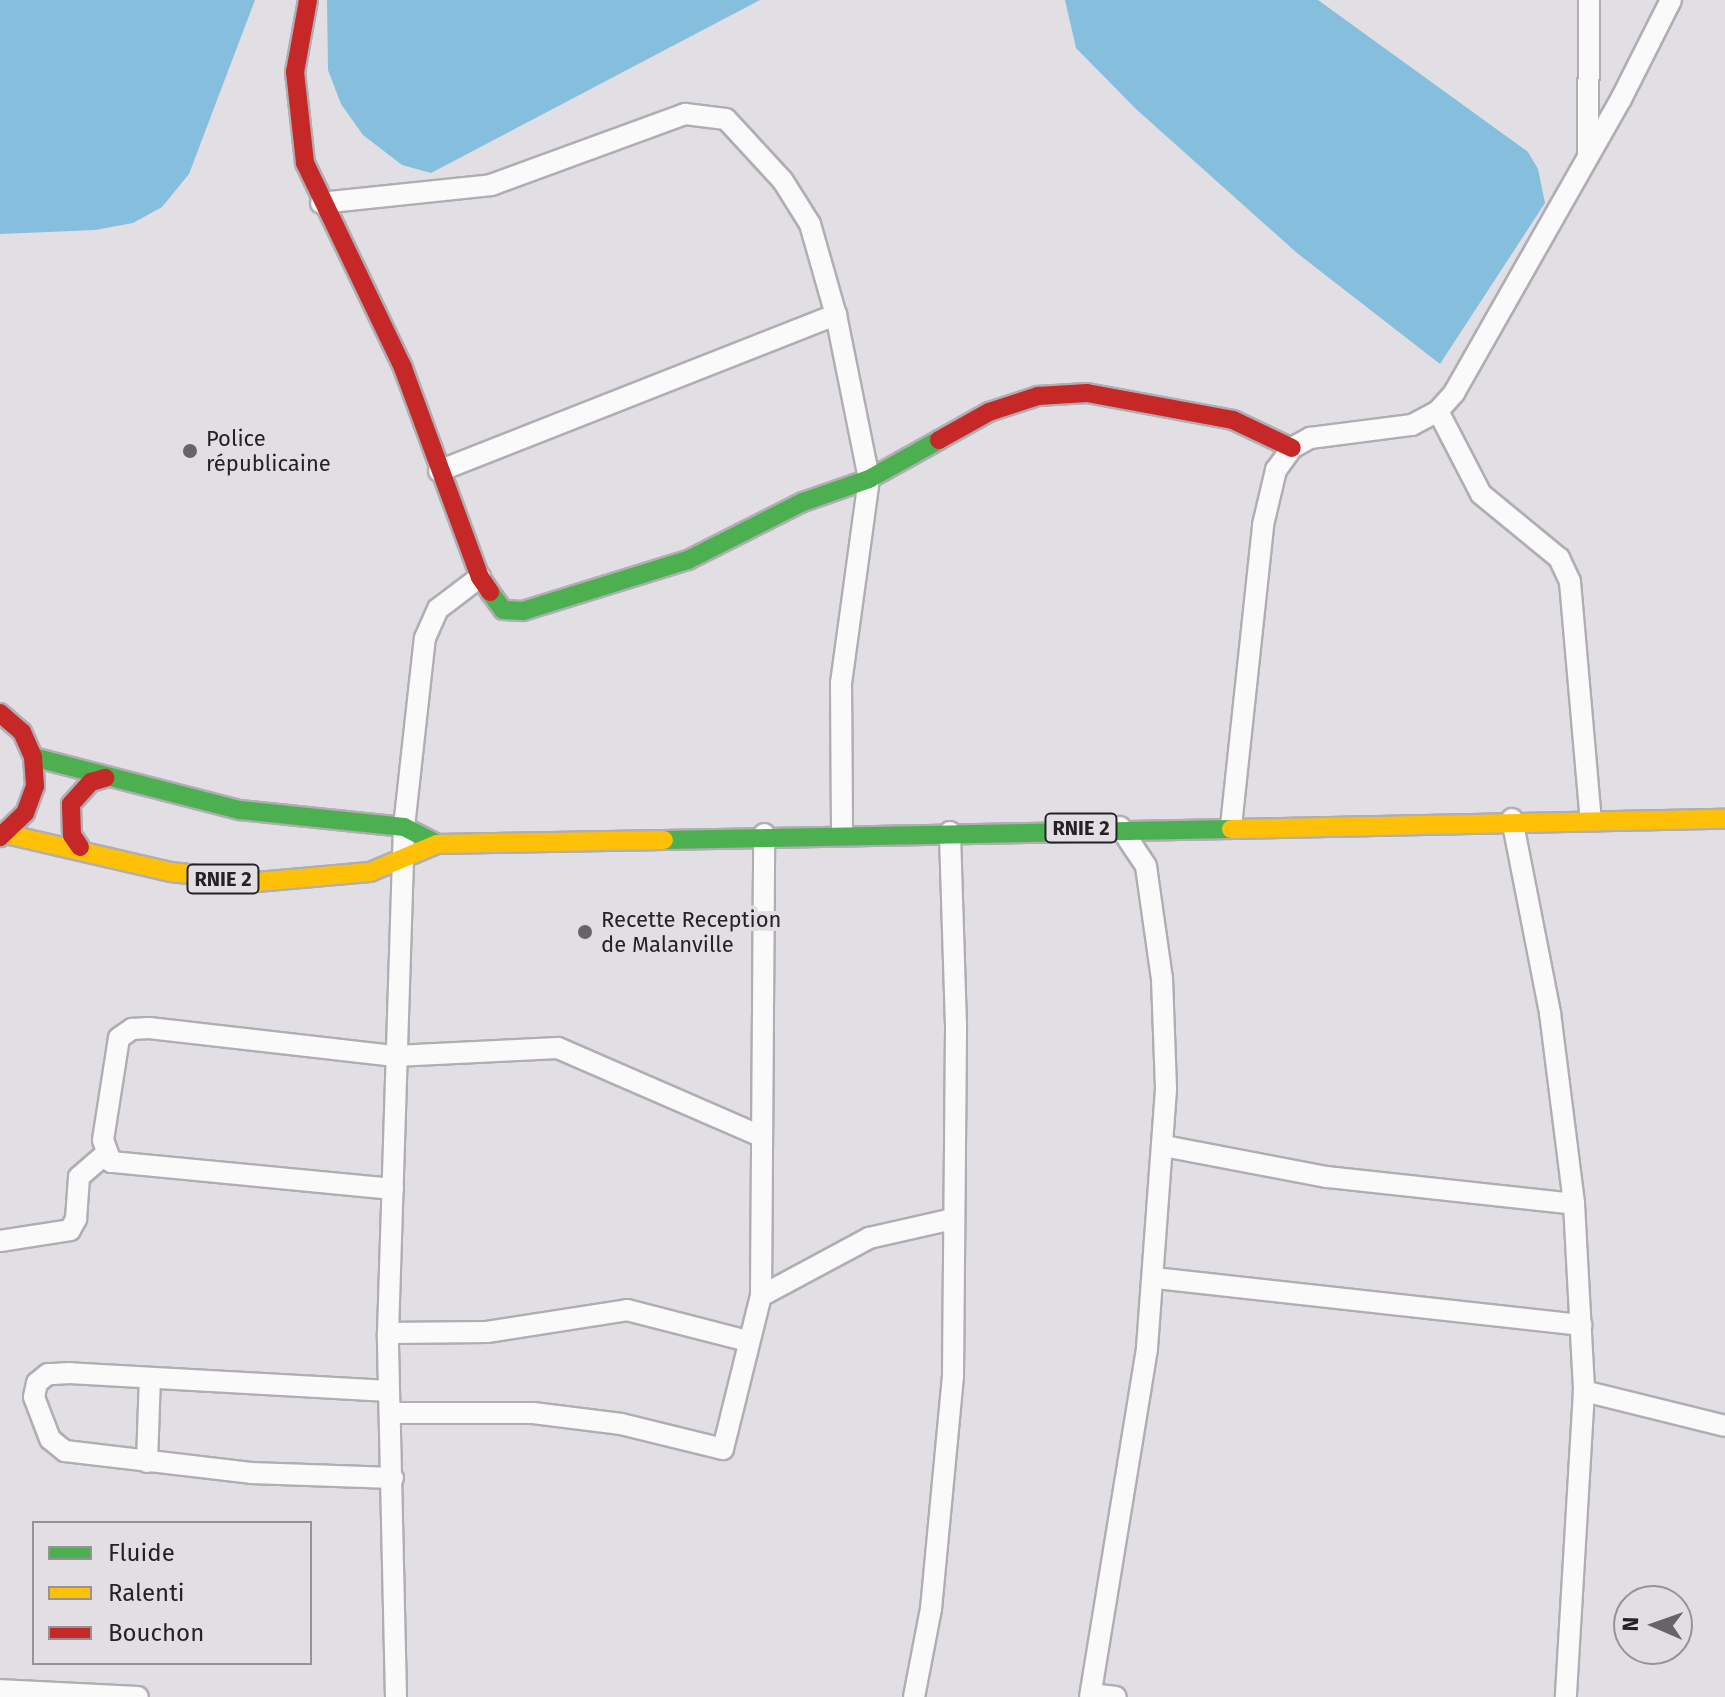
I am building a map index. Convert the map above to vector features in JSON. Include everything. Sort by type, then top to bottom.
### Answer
[{"type":"main road","points":[[308,0],[295,72],[296,117],[321,203],[397,355],[480,577],[495,605],[523,611],[688,560],[803,502],[869,479],[989,412],[1058,393],[1121,396],[1204,413],[1267,433],[1292,448]]},
{"type":"main road","points":[[0,713],[22,732],[33,757]]},
{"type":"main road","name":"RNIE 2","points":[[437,844],[404,827],[240,810],[105,778],[33,757],[30,799],[3,836],[80,847],[171,872],[257,882],[341,876],[404,862],[437,844],[1512,819],[1725,819]]},
{"type":"main road","points":[[80,847],[72,835],[71,804],[91,782],[105,778]]},
{"type":"street","points":[[1588,157],[1589,0]]},
{"type":"street","points":[[1231,826],[1266,500],[1276,470],[1292,448],[1329,432],[1412,425],[1438,411],[1454,393],[1588,157],[1671,0]]},
{"type":"street","points":[[321,203],[491,185],[659,122],[709,114],[734,127],[800,203],[836,315],[869,479],[841,683],[842,833]]},
{"type":"street","points":[[439,471],[836,315]]},
{"type":"street","points":[[1438,411],[1481,494],[1507,521],[1559,558],[1570,582],[1591,820]]},
{"type":"street","points":[[396,1697],[388,1333],[404,827],[425,638],[438,609],[480,577]]},
{"type":"street","points":[[1512,819],[1550,1013],[1574,1204],[1584,1391],[1566,1697]]},
{"type":"street","points":[[1116,1697],[1091,1695],[1155,1278],[1164,1146],[1162,979],[1146,866],[1120,827]]},
{"type":"street","points":[[914,1697],[931,1609],[953,1375],[956,1026],[950,832]]},
{"type":"street","points":[[390,1413],[533,1413],[621,1424],[723,1449],[761,1296],[758,1135],[764,834]]},
{"type":"street","points":[[0,1241],[70,1230],[76,1219],[79,1177],[105,1154],[119,1038],[132,1029],[395,1056],[558,1048],[579,1053],[758,1135]]},
{"type":"street","points":[[1164,1146],[1327,1177],[1574,1204]]},
{"type":"street","points":[[105,1154],[123,1165],[393,1189]]},
{"type":"street","points":[[761,1296],[869,1238],[953,1219]]},
{"type":"street","points":[[1155,1278],[1581,1325]]},
{"type":"street","points":[[388,1333],[487,1332],[627,1310],[748,1341]]},
{"type":"street","points":[[389,1391],[48,1374],[37,1383],[34,1397],[50,1439],[65,1451],[251,1473],[393,1478]]},
{"type":"street","points":[[147,1462],[150,1378]]},
{"type":"street","points":[[1584,1391],[1725,1426]]},
{"type":"street","points":[[0,1690],[138,1697]]},
{"type":"water","points":[[0,0],[255,0],[189,174],[162,207],[133,223],[95,230],[0,234]]},
{"type":"water","points":[[327,0],[760,0],[431,173],[402,165],[363,135],[341,104],[328,70]]},
{"type":"water","points":[[1065,0],[1318,0],[1528,152],[1538,169],[1545,203],[1440,364],[1297,253],[1136,109],[1076,48]]},
{"type":"traffic: fast","points":[[490,592],[503,610],[523,611],[688,560],[803,502],[869,479],[939,440]]},
{"type":"traffic: fast","points":[[33,757],[240,810],[404,827],[437,844]]},
{"type":"traffic: fast","points":[[664,840],[1231,829]]},
{"type":"traffic: slow","points":[[1231,829],[1725,819]]},
{"type":"traffic: slow","points":[[6,834],[171,872],[257,882],[370,872],[437,844],[664,840]]},
{"type":"traffic: jam","points":[[308,0],[295,72],[305,163],[403,368],[480,577],[490,592]]},
{"type":"traffic: jam","points":[[939,440],[989,412],[1038,396],[1087,393],[1233,420],[1292,448]]},
{"type":"traffic: jam","points":[[0,713],[22,732],[33,757],[35,786],[25,813],[0,837]]},
{"type":"traffic: jam","points":[[80,847],[72,835],[71,804],[91,782],[105,778]]},
{"type":"place","name":"Police républicaine","points":[[190,451]]},
{"type":"place","name":"Recette Reception de Malanville","points":[[585,932]]}]
